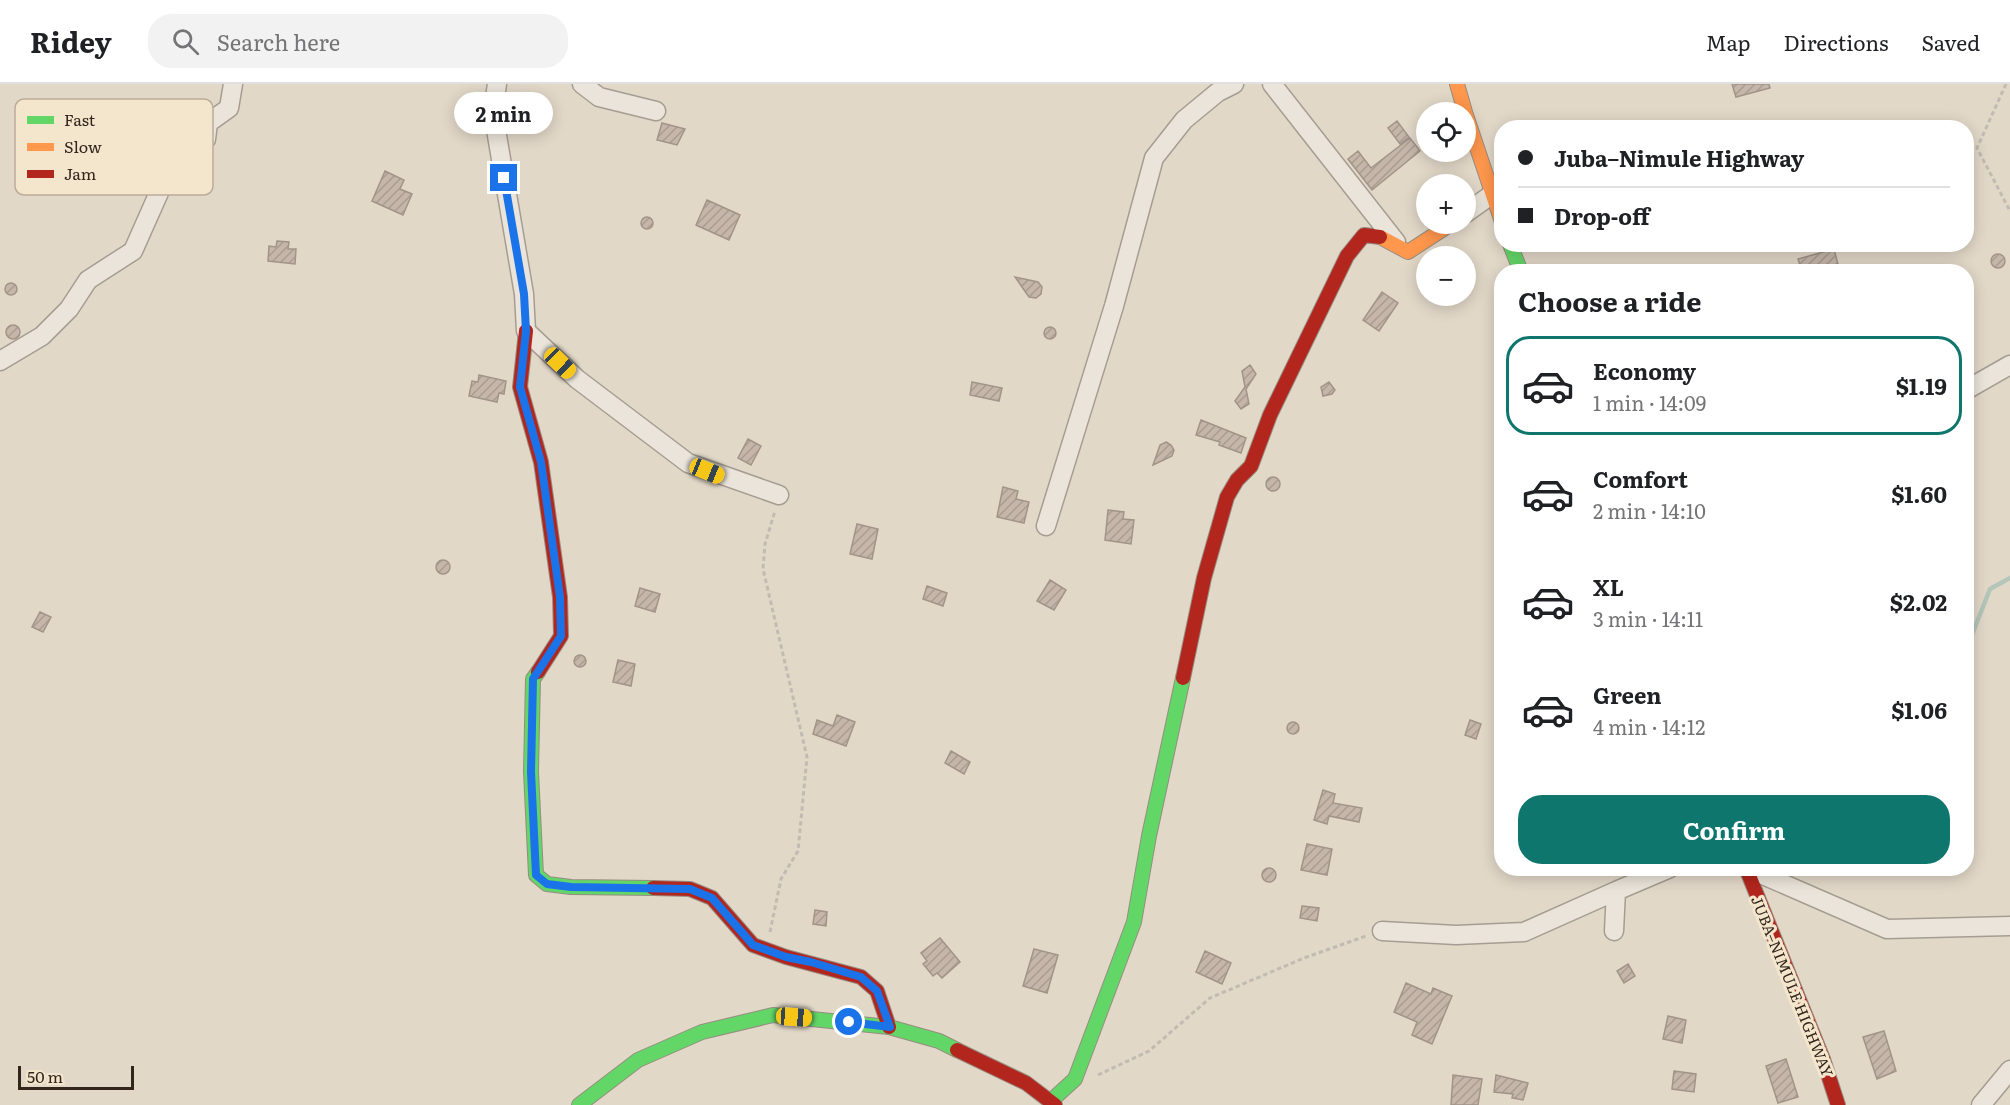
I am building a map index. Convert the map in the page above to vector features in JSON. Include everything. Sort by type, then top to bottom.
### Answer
[{"type":"street","points":[[213,119],[229,108],[233,84]]},
{"type":"street","points":[[497,84],[493,112],[524,294],[526,331],[520,387],[541,462],[560,597],[561,636],[533,679],[531,772],[536,875],[547,884],[571,887],[690,889],[712,898],[753,945],[861,977],[877,991],[890,1027]]},
{"type":"street","points":[[582,84],[599,97],[656,111]]},
{"type":"street","points":[[1046,526],[1114,306],[1154,158],[1184,120],[1218,92],[1234,84]]},
{"type":"street","points":[[1272,84],[1396,242],[1408,252],[1436,234]]},
{"type":"street","points":[[1457,84],[1462,102]]},
{"type":"street","points":[[1476,148],[1494,202]]},
{"type":"street","points":[[0,361],[42,336],[69,309],[88,280],[133,251],[158,195]]},
{"type":"street","points":[[1476,206],[1491,195]]},
{"type":"street","points":[[579,1105],[638,1060],[702,1032],[773,1015],[890,1027],[939,1041],[1026,1083],[1053,1103],[1076,1079],[1134,922],[1149,836],[1204,578],[1227,497],[1237,480],[1251,466],[1270,415],[1347,256],[1365,235],[1380,235],[1396,242]]},
{"type":"street","points":[[526,331],[577,379],[688,463],[779,495]]},
{"type":"street","points":[[1974,385],[2006,367],[2010,349]]},
{"type":"street","points":[[1382,931],[1456,940],[1524,932],[1651,876]]},
{"type":"street","name":"JUBA–NIMULE HIGHWAY","points":[[1749,876],[1824,1059],[1838,1105]]},
{"type":"street","points":[[1764,876],[1887,929],[2010,927]]},
{"type":"street","points":[[1614,931],[1616,891]]},
{"type":"street","points":[[1981,1105],[2010,1070]]},
{"type":"path","points":[[2006,84],[1977,148],[2010,211]]},
{"type":"path","points":[[769,951],[773,909],[781,879],[798,851],[807,757],[763,570],[765,544],[779,495]]},
{"type":"path","points":[[1076,1079],[1090,1078],[1149,1051],[1210,998],[1304,958],[1382,931]]},
{"type":"building","points":[[1732,84],[1769,84],[1770,88],[1736,97]]},
{"type":"building","points":[[1397,121],[1409,137],[1400,144],[1388,128]]},
{"type":"building","points":[[662,123],[685,129],[677,145],[657,140]]},
{"type":"building","points":[[1410,138],[1416,146],[1416,154],[1372,190],[1348,159],[1358,151],[1371,168]]},
{"type":"building","points":[[385,171],[404,180],[400,189],[412,194],[403,215],[372,201]]},
{"type":"building","points":[[707,200],[740,215],[729,240],[696,225]]},
{"type":"building","points":[[649,217],[653,223],[649,229],[645,229],[641,221]]},
{"type":"building","points":[[277,241],[289,242],[288,249],[296,249],[295,264],[268,261],[269,246],[276,247]]},
{"type":"building","points":[[1823,252],[1835,252],[1838,264],[1800,264],[1798,259]]},
{"type":"building","points":[[1998,254],[2003,256],[2005,261],[2003,266],[1998,268],[1993,266],[1991,261],[1993,256]]},
{"type":"building","points":[[1015,277],[1038,282],[1042,287],[1041,294],[1036,298],[1029,297]]},
{"type":"building","points":[[13,283],[17,289],[13,295],[9,295],[5,287]]},
{"type":"building","points":[[1382,292],[1398,303],[1379,331],[1363,320]]},
{"type":"building","points":[[10,325],[16,325],[20,332],[16,339],[10,339],[6,335],[6,329]]},
{"type":"building","points":[[1052,327],[1056,333],[1052,339],[1048,339],[1044,331]]},
{"type":"building","points":[[1250,365],[1256,374],[1246,389],[1249,404],[1241,409],[1235,401],[1245,387],[1242,371]]},
{"type":"building","points":[[479,375],[506,381],[504,394],[499,393],[497,402],[469,396],[472,381],[478,382]]},
{"type":"building","points":[[972,382],[1002,388],[999,401],[970,395]]},
{"type":"building","points":[[1329,382],[1335,390],[1332,394],[1323,396],[1321,387]]},
{"type":"building","points":[[1201,420],[1246,438],[1241,453],[1219,445],[1220,442],[1196,435]]},
{"type":"building","points":[[748,439],[761,446],[751,465],[738,458]]},
{"type":"building","points":[[1166,442],[1174,450],[1172,456],[1153,465],[1160,445]]},
{"type":"building","points":[[1273,477],[1278,479],[1280,484],[1278,489],[1273,491],[1268,489],[1266,484],[1268,479]]},
{"type":"building","points":[[1003,487],[1018,491],[1016,499],[1029,502],[1024,523],[997,517]]},
{"type":"building","points":[[1108,510],[1124,512],[1123,519],[1134,520],[1131,544],[1105,540]]},
{"type":"building","points":[[857,524],[878,529],[872,559],[850,554]]},
{"type":"building","points":[[443,560],[448,562],[450,567],[448,572],[443,574],[438,572],[436,567],[438,562]]},
{"type":"building","points":[[1050,580],[1066,590],[1054,610],[1037,601]]},
{"type":"building","points":[[927,586],[947,593],[943,606],[923,599]]},
{"type":"building","points":[[640,588],[660,594],[655,612],[635,606]]},
{"type":"building","points":[[40,612],[51,617],[43,632],[32,627]]},
{"type":"building","points":[[582,655],[586,661],[582,667],[578,667],[574,659]]},
{"type":"building","points":[[618,660],[635,664],[631,686],[613,682]]},
{"type":"building","points":[[837,715],[855,722],[846,746],[813,734],[817,720],[833,726]]},
{"type":"building","points":[[1470,720],[1481,724],[1476,739],[1465,735]]},
{"type":"building","points":[[1295,722],[1299,728],[1295,734],[1291,734],[1287,726]]},
{"type":"building","points":[[951,751],[970,762],[964,774],[945,763]]},
{"type":"building","points":[[1323,790],[1335,794],[1333,803],[1362,808],[1359,822],[1329,816],[1327,824],[1314,820]]},
{"type":"building","points":[[1307,844],[1332,849],[1327,875],[1301,870]]},
{"type":"building","points":[[1266,868],[1272,868],[1276,875],[1272,882],[1266,882],[1262,878],[1262,872]]},
{"type":"building","points":[[1302,906],[1319,908],[1317,921],[1300,918]]},
{"type":"building","points":[[815,910],[827,912],[826,926],[813,924]]},
{"type":"building","points":[[940,938],[960,962],[942,978],[937,973],[933,976],[923,964],[927,961],[921,953]]},
{"type":"building","points":[[1034,949],[1058,955],[1047,993],[1023,986]]},
{"type":"building","points":[[1205,951],[1231,963],[1222,984],[1196,972]]},
{"type":"building","points":[[1628,964],[1635,976],[1624,983],[1617,971]]},
{"type":"building","points":[[1406,983],[1431,994],[1433,988],[1452,996],[1432,1044],[1412,1035],[1417,1022],[1394,1012]]},
{"type":"building","points":[[1668,1016],[1686,1020],[1682,1043],[1663,1039]]},
{"type":"building","points":[[1884,1031],[1896,1071],[1877,1079],[1863,1037]]},
{"type":"building","points":[[1786,1059],[1798,1097],[1778,1103],[1766,1066]]},
{"type":"building","points":[[1674,1071],[1696,1074],[1694,1092],[1672,1089]]},
{"type":"building","points":[[1453,1075],[1482,1079],[1478,1105],[1451,1105]]},
{"type":"building","points":[[1496,1075],[1528,1083],[1523,1100],[1512,1098],[1513,1094],[1494,1092]]},
{"type":"waterway","points":[[1974,630],[1990,589],[2010,578]]},
{"type":"traffic: fast","points":[[1513,252],[1518,264]]},
{"type":"traffic: fast","points":[[538,672],[533,679],[531,772],[536,875],[547,884],[571,887],[653,888]]},
{"type":"traffic: fast","points":[[1051,1101],[1075,1079],[1134,922],[1149,836],[1183,678]]},
{"type":"traffic: fast","points":[[579,1105],[638,1060],[702,1032],[773,1015],[889,1027],[939,1041],[957,1050]]},
{"type":"traffic: slow","points":[[1457,84],[1462,102]]},
{"type":"traffic: slow","points":[[1476,145],[1494,198]]},
{"type":"traffic: slow","points":[[1380,237],[1408,252],[1436,234]]},
{"type":"traffic: jam","points":[[1183,678],[1204,578],[1227,497],[1237,480],[1251,466],[1270,415],[1347,256],[1364,235],[1380,237]]},
{"type":"traffic: jam","points":[[526,331],[520,387],[541,462],[560,597],[561,636],[538,672]]},
{"type":"traffic: jam","points":[[1749,876],[1823,1059],[1838,1105]]},
{"type":"traffic: jam","points":[[653,888],[690,889],[712,898],[753,945],[786,957],[861,977],[877,991],[889,1027]]},
{"type":"traffic: jam","points":[[957,1050],[1026,1083],[1055,1105]]},
{"type":"route","points":[[504,178],[524,294],[526,331],[520,387],[541,462],[560,597],[561,636],[533,679],[534,738],[531,772],[534,796],[533,851],[536,875],[547,884],[571,887],[690,889],[712,898],[753,945],[786,957],[861,977],[877,991],[890,1027],[849,1022]]}]
